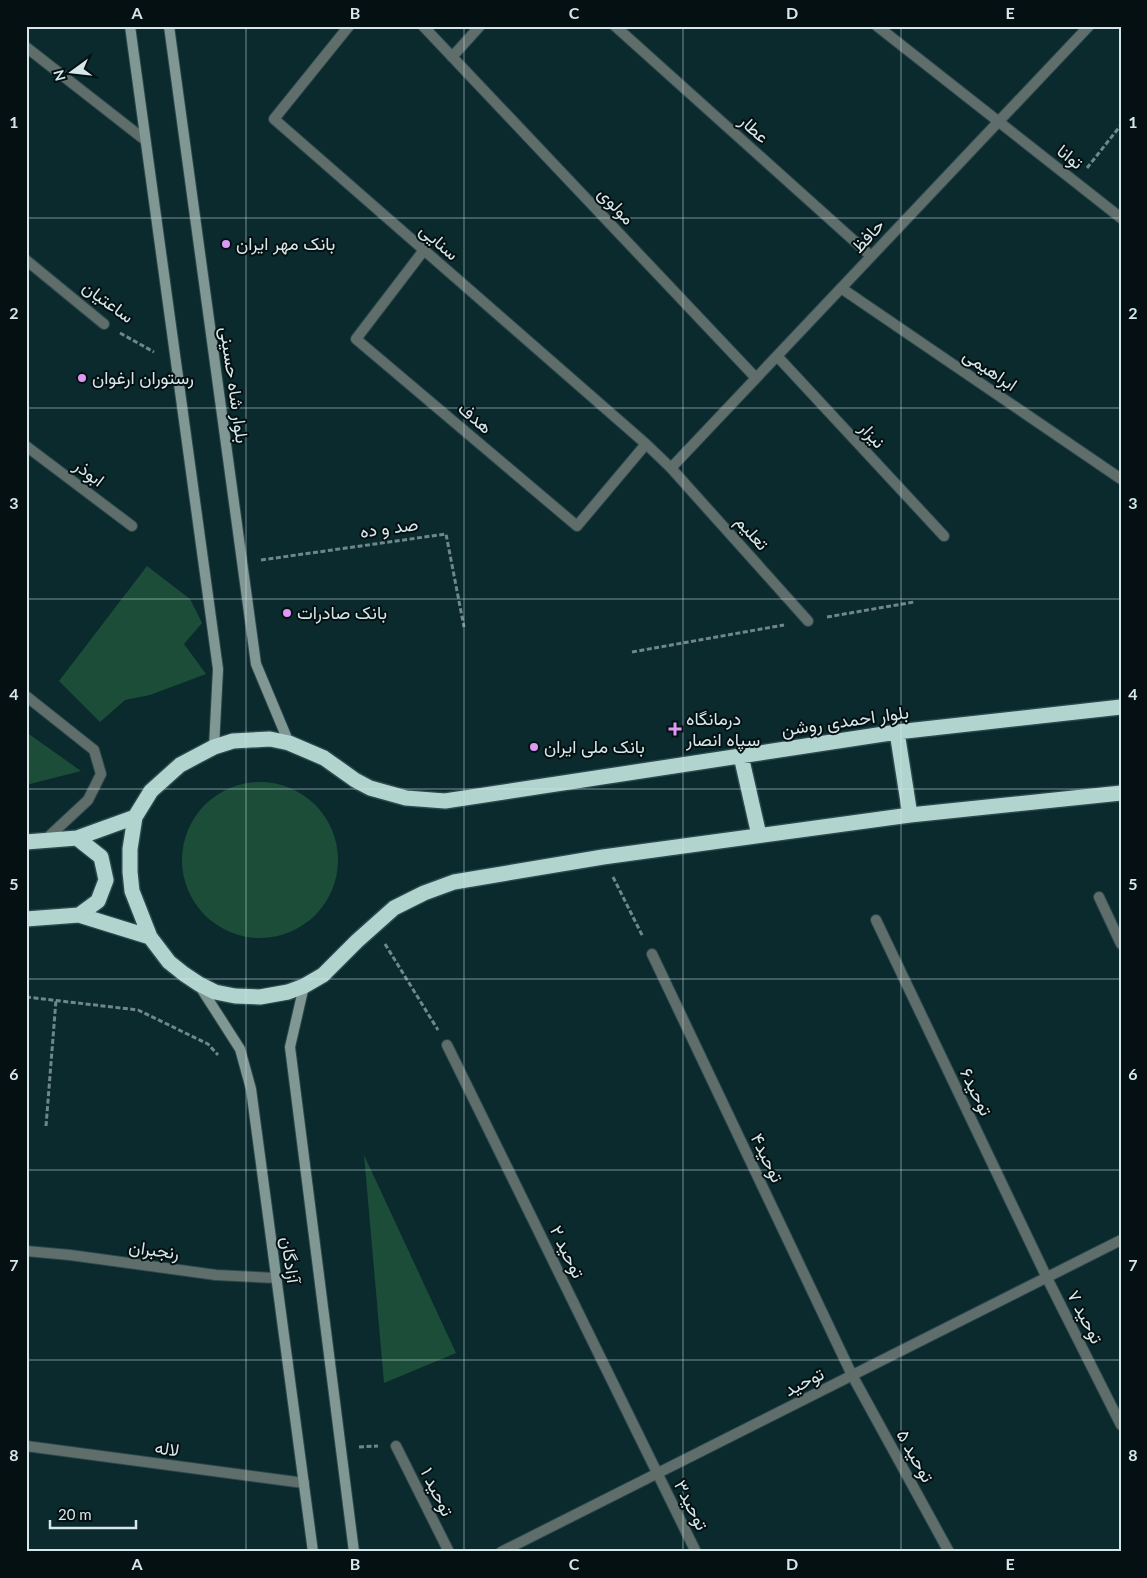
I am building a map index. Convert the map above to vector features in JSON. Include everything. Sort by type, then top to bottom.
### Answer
[{"type":"highway","name":"بلوار احمدی روشن","points":[[135,817],[151,791],[180,765],[214,748],[234,741],[251,739],[270,739],[305,749],[324,758],[370,788],[406,798],[445,801],[897,732],[1121,707]]},
{"type":"highway","points":[[897,732],[910,815]]},
{"type":"highway","points":[[741,756],[758,835]]},
{"type":"highway","points":[[26,842],[77,838],[135,817],[130,849],[132,891],[150,938],[169,962],[199,984],[215,992],[235,996],[260,997],[288,992],[304,986],[323,975],[356,941],[394,908],[424,893],[454,882],[603,857],[758,835],[910,815],[1121,793]]},
{"type":"highway","points":[[77,838],[101,857],[106,880],[98,901],[79,915]]},
{"type":"highway","points":[[26,919],[79,915],[150,938]]},
{"type":"main road","points":[[130,26],[218,668],[214,748]]},
{"type":"main road","name":"بلوار شاه حسینی","points":[[169,26],[256,664],[288,743]]},
{"type":"main road","name":"آزادگان","points":[[199,984],[240,1049],[251,1089],[313,1552]]},
{"type":"main road","name":"آزادگان","points":[[304,986],[290,1047],[354,1552]]},
{"type":"street","name":"سنایی","points":[[349,26],[274,119],[646,444],[671,468]]},
{"type":"street","name":"مولوی","points":[[423,26],[756,378]]},
{"type":"street","points":[[452,57],[480,26]]},
{"type":"street","name":"عطار","points":[[615,26],[871,256]]},
{"type":"street","name":"توانا","points":[[877,26],[1121,218]]},
{"type":"street","name":"حافظ","points":[[671,468],[1089,26]]},
{"type":"street","points":[[26,48],[145,140]]},
{"type":"street","name":"هدف","points":[[424,250],[356,339],[577,526],[646,444]]},
{"type":"street","name":"ساعتیان","points":[[26,260],[104,324]]},
{"type":"street","name":"ابراهیمی","points":[[841,288],[1121,479]]},
{"type":"street","name":"نیزار","points":[[777,356],[944,536]]},
{"type":"street","name":"ابوذر","points":[[26,446],[132,526]]},
{"type":"street","name":"تعلیم","points":[[671,468],[808,621]]},
{"type":"street","points":[[26,696],[94,750],[100,774],[88,800],[44,841]]},
{"type":"street","points":[[1099,897],[1121,944]]},
{"type":"street","name":"توحید۶","points":[[876,920],[1047,1278]]},
{"type":"street","name":"توحید۴","points":[[652,954],[852,1375]]},
{"type":"street","name":"توحید ۲","points":[[447,1045],[657,1473]]},
{"type":"street","name":"توحید","points":[[501,1552],[1121,1240]]},
{"type":"street","name":"رنجبران","points":[[27,1253],[70,1254],[216,1275],[276,1278]]},
{"type":"street","name":"توحید ۷","points":[[1047,1278],[1121,1425]]},
{"type":"street","name":"توحید ۵","points":[[852,1375],[949,1552]]},
{"type":"street","name":"لاله","points":[[26,1446],[304,1483]]},
{"type":"street","name":"توحید ۱","points":[[396,1446],[449,1552]]},
{"type":"street","name":"توحید۳","points":[[657,1473],[696,1552]]},
{"type":"path","points":[[1076,183],[1121,125]]},
{"type":"path","name":"ساعتیان","points":[[104,324],[176,364]]},
{"type":"path","name":"صد و ده","points":[[242,562],[446,534],[464,627]]},
{"type":"path","points":[[632,652],[914,602]]},
{"type":"path","points":[[603,857],[652,954]]},
{"type":"path","points":[[374,926],[447,1045]]},
{"type":"path","points":[[26,997],[138,1010],[208,1044],[220,1057]]},
{"type":"path","points":[[46,1126],[56,1000]]},
{"type":"path","points":[[341,1448],[396,1446]]},
{"type":"green space","points":[[147,566],[190,599],[202,623],[184,644],[206,674],[150,695],[125,700],[100,722],[59,681]]},
{"type":"green space","points":[[26,732],[81,771],[26,785]]},
{"type":"green space","points":[[252,782],[268,782],[283,785],[297,791],[320,810],[329,823],[335,837],[338,860],[337,875],[329,897],[310,920],[297,929],[283,935],[268,938],[252,938],[237,935],[223,929],[200,910],[191,897],[185,883],[182,868],[182,852],[185,837],[191,823],[210,800],[223,791],[237,785]]},
{"type":"green space","points":[[364,1155],[456,1353],[384,1383]]},
{"type":"place","name":"بانک مهر ایران","points":[[226,244]]},
{"type":"place","name":"رستوران ارغوان","points":[[82,378]]},
{"type":"place","name":"بانک صادرات","points":[[287,613]]},
{"type":"place","name":"درمانگاه سپاه انصار","points":[[675,729]]},
{"type":"place","name":"بانک ملی ایران","points":[[534,747]]}]
